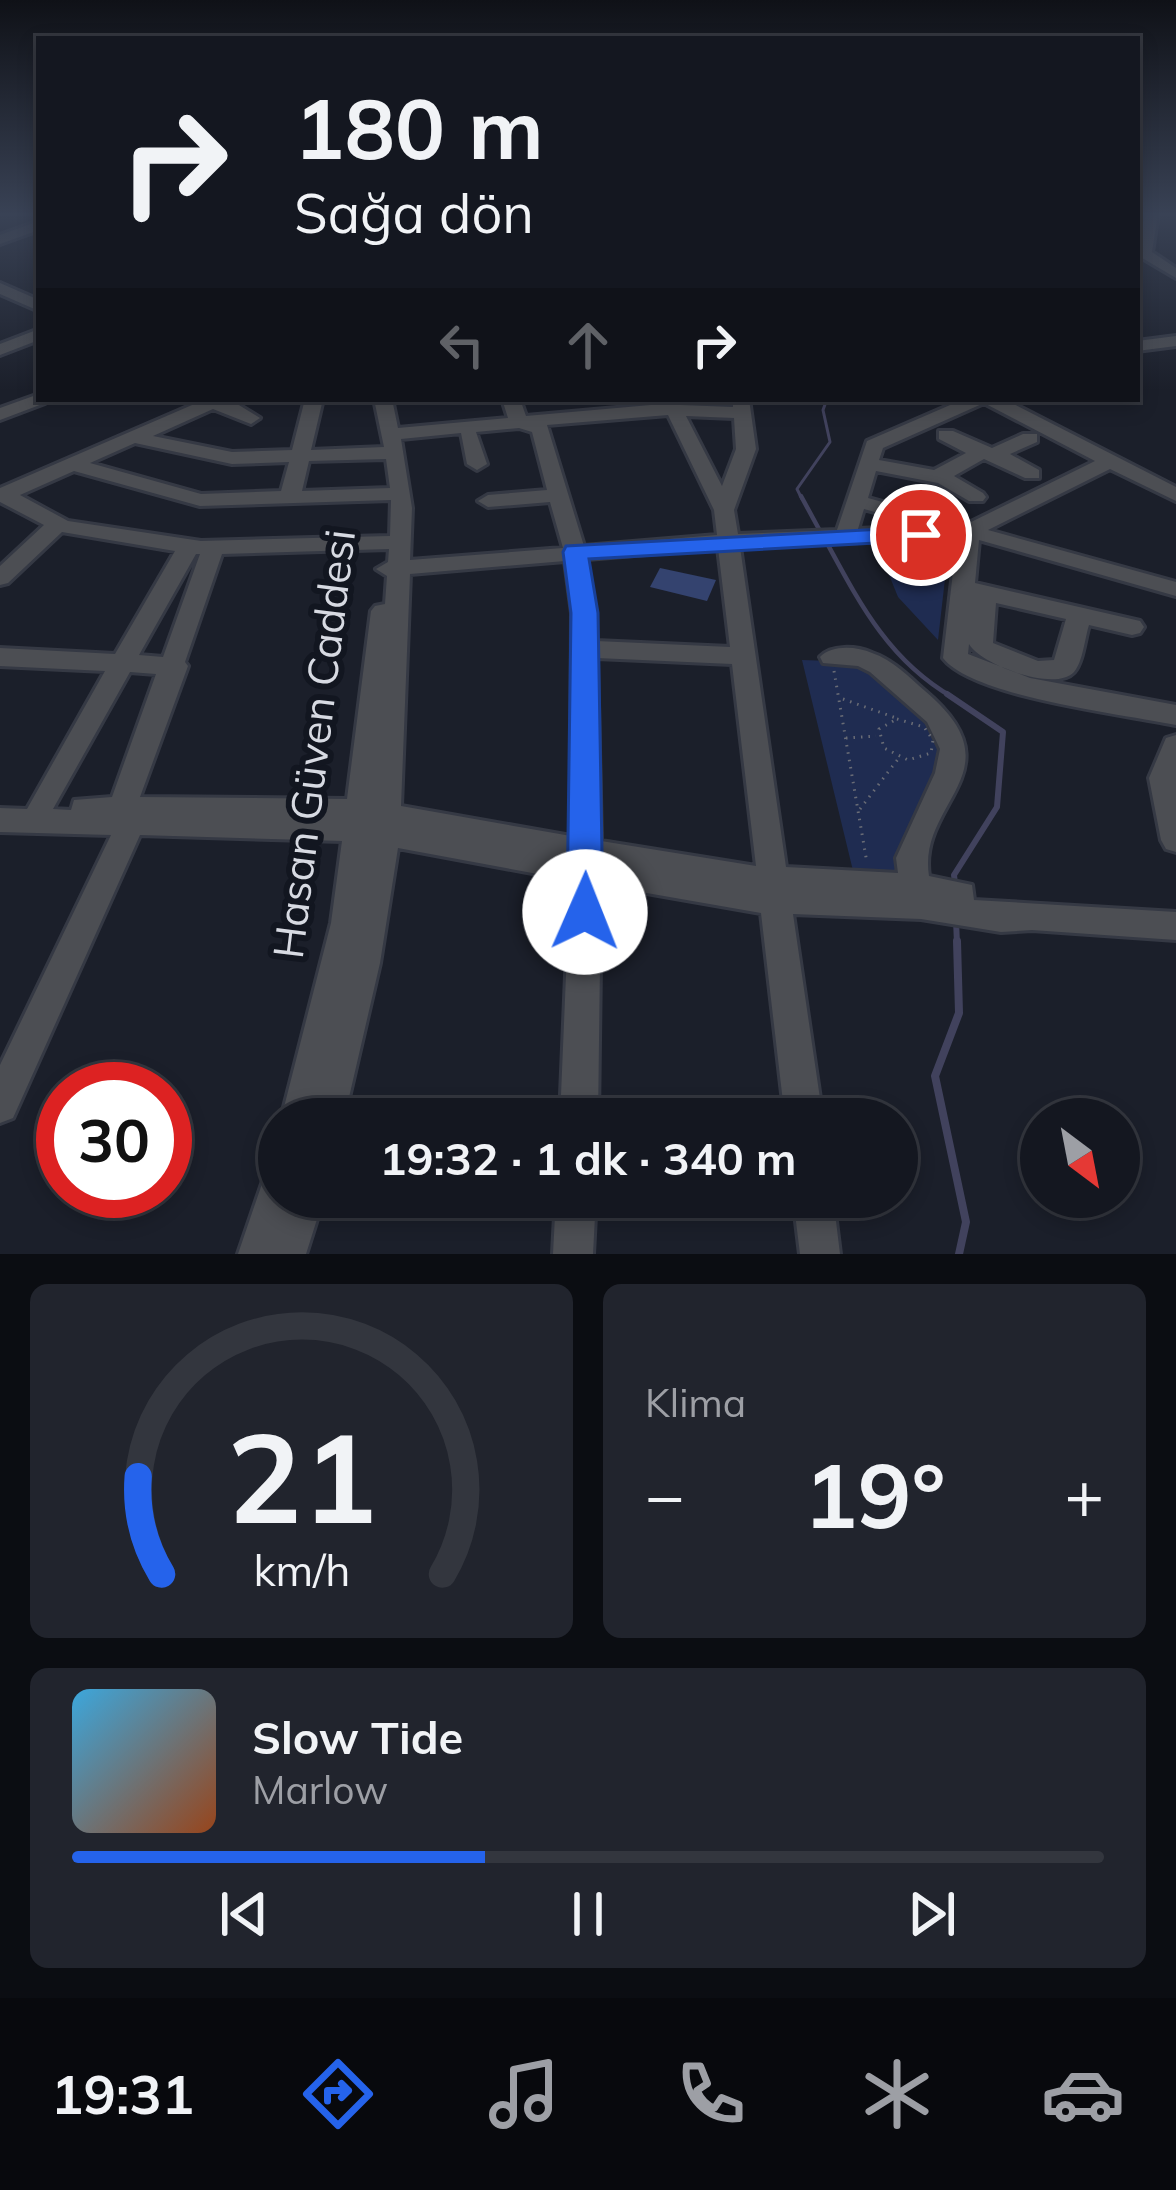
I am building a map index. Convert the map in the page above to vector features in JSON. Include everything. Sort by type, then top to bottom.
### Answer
[{"type":"street","points":[[0,287],[36,305]]},
{"type":"street","points":[[0,350],[36,335]]},
{"type":"street","points":[[1140,346],[1176,341]]},
{"type":"street","points":[[0,414],[36,400]]},
{"type":"street","points":[[3,494],[209,402]]},
{"type":"street","points":[[217,402],[251,418]]},
{"type":"street","points":[[290,498],[313,402]]},
{"type":"street","name":"Hasan Güven Caddesi","points":[[383,402],[391,444],[394,555]]},
{"type":"street","points":[[845,537],[874,445],[972,402]]},
{"type":"street","points":[[996,402],[1176,492]]},
{"type":"street","points":[[132,437],[232,458],[301,456],[469,435],[523,416],[741,406],[746,449],[724,510],[725,541],[801,1098]]},
{"type":"street","points":[[391,444],[523,416],[595,407],[672,408]]},
{"type":"street","points":[[672,408],[724,510]]},
{"type":"street","points":[[523,416],[560,495],[584,613],[586,861],[580,1098]]},
{"type":"street","points":[[469,435],[477,464]]},
{"type":"street","points":[[946,435],[1031,474]]},
{"type":"street","points":[[941,476],[1030,438]]},
{"type":"street","name":"Hasan Güven Caddesi","points":[[330,1098],[364,963],[400,459],[391,444]]},
{"type":"street","points":[[3,494],[58,524],[201,547],[394,555],[575,552],[969,531],[1112,460]]},
{"type":"street","points":[[71,464],[200,500],[390,494]]},
{"type":"street","points":[[868,464],[941,476],[976,497]]},
{"type":"street","points":[[885,496],[892,470]]},
{"type":"street","points":[[488,501],[560,495]]},
{"type":"street","points":[[856,501],[1176,589]]},
{"type":"street","points":[[0,578],[58,524]]},
{"type":"street","points":[[969,531],[981,646],[993,656],[1036,670],[1064,668],[1079,617]]},
{"type":"street","points":[[0,1106],[126,817],[175,666],[201,547]]},
{"type":"street","points":[[40,807],[201,547]]},
{"type":"street","points":[[974,590],[1132,627]]},
{"type":"street","points":[[974,590],[955,658],[970,668],[1176,715]]},
{"type":"street","points":[[584,650],[741,656]]},
{"type":"street","points":[[0,657],[123,667],[175,666]]},
{"type":"street","points":[[832,657],[862,658],[879,667],[937,716],[954,749],[950,773],[910,858],[950,900]]},
{"type":"street","points":[[1174,821],[1163,778],[1176,745]]},
{"type":"street","points":[[0,807],[126,817]]},
{"type":"street","points":[[0,820],[126,817],[374,822],[772,891],[950,900]]},
{"type":"street","name":"Hasan Güven Caddesi","points":[[305,1098],[374,822]]},
{"type":"street","points":[[772,891],[872,885],[1032,916],[1176,926]]},
{"type":"street","points":[[258,1254],[270,1218]]},
{"type":"street","points":[[286,1254],[297,1218]]},
{"type":"street","points":[[573,1254],[575,1218]]},
{"type":"street","points":[[816,1218],[820,1254]]},
{"type":"path","points":[[832,657],[872,885]]},
{"type":"path","points":[[839,698],[924,727],[934,746],[926,757],[899,758],[884,748],[878,736],[883,724],[897,719]]},
{"type":"path","points":[[846,738],[878,736]]},
{"type":"path","points":[[858,811],[899,758]]},
{"type":"shaded area","points":[[949,544],[938,640],[898,597],[877,545]]},
{"type":"shaded area","points":[[802,660],[861,662],[932,726],[948,755],[902,841],[898,879],[855,879]]},
{"type":"building","points":[[660,568],[716,580],[707,601],[650,587]]},
{"type":"waterway","points":[[802,499],[797,489],[830,442],[823,410],[826,402]]},
{"type":"waterway","points":[[801,496],[820,531]]},
{"type":"waterway","points":[[828,545],[894,649],[952,697]]},
{"type":"waterway","points":[[947,694],[1003,732],[997,807],[954,875],[955,884]]},
{"type":"waterway","points":[[956,920],[957,944]]},
{"type":"waterway","points":[[957,941],[959,1013],[935,1076],[966,1222],[959,1254]]},
{"type":"route","points":[[585,912],[584,613],[575,552],[725,541],[921,535]]}]
